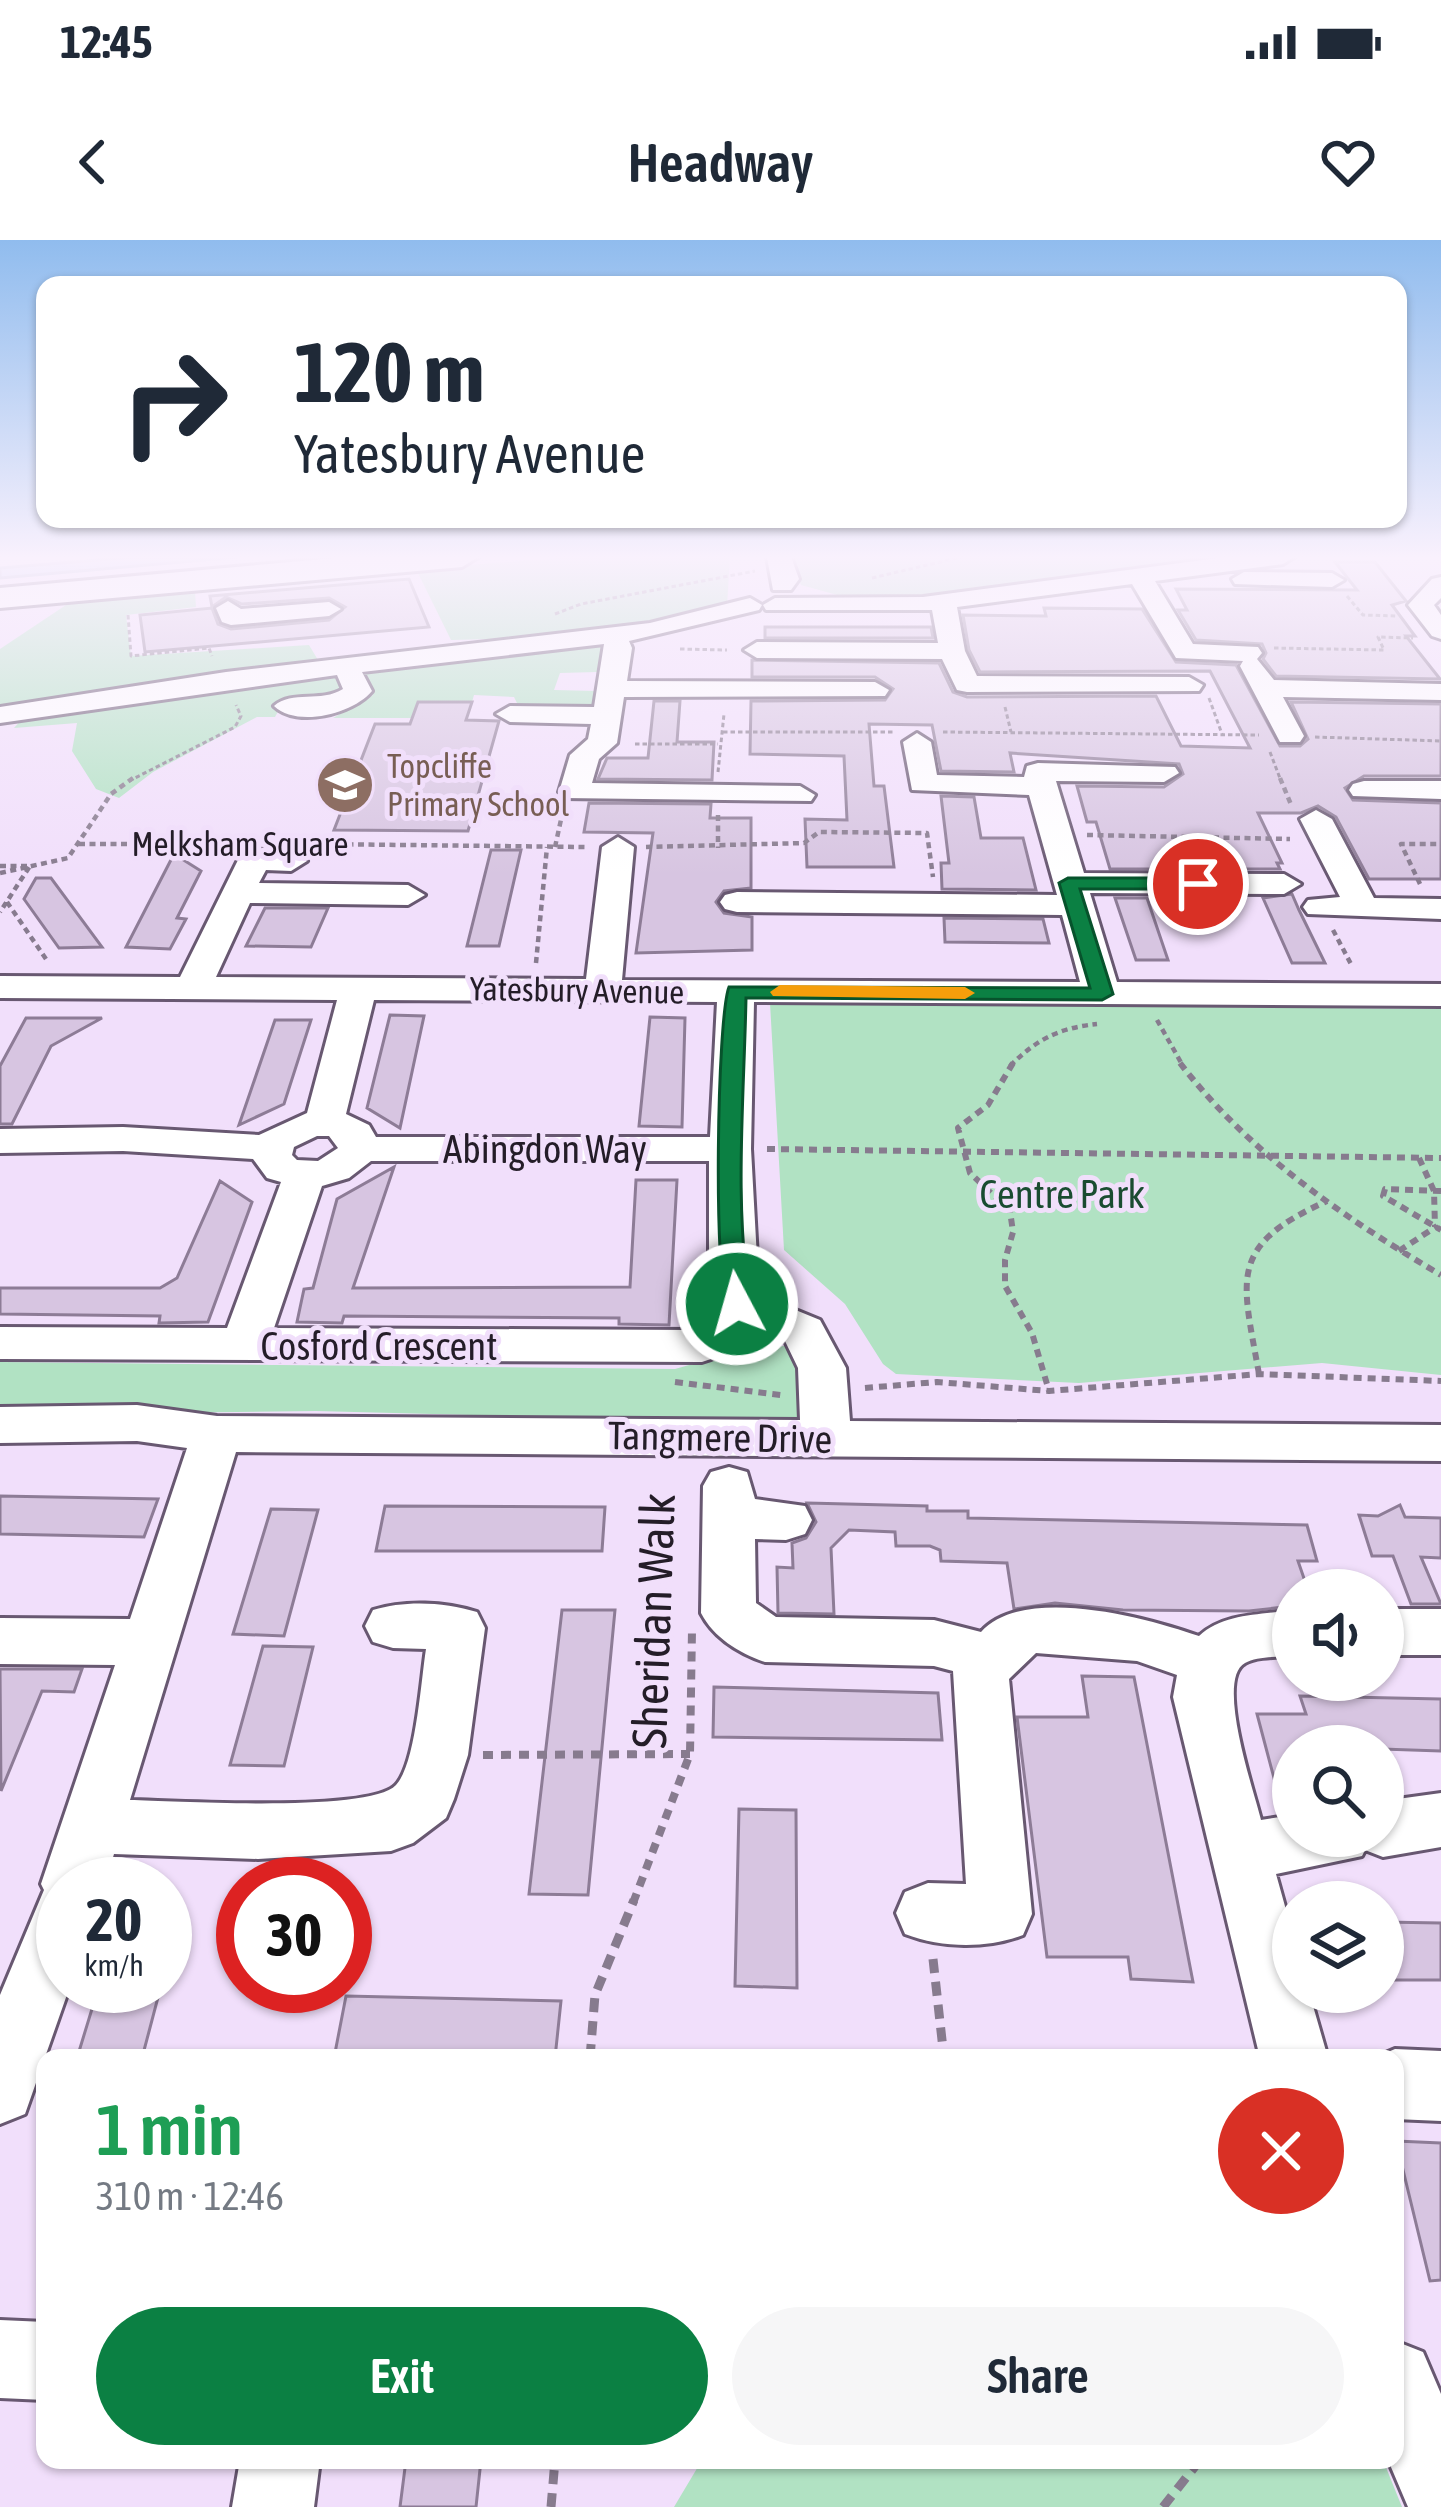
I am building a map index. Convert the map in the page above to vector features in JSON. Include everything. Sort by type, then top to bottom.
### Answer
[{"type":"street","points":[[0,716],[222,670],[311,663]]},
{"type":"street","points":[[288,706],[324,707],[351,698],[358,691],[334,663]]},
{"type":"street","points":[[613,663],[606,720],[585,755],[574,792],[735,788],[800,795]]},
{"type":"street","points":[[957,663],[969,691],[1190,685]]},
{"type":"street","points":[[1258,663],[1441,692]]},
{"type":"street","points":[[1258,663],[1291,736]]},
{"type":"street","points":[[510,714],[606,720],[875,690]]},
{"type":"street","points":[[606,720],[641,733]]},
{"type":"street","points":[[916,735],[923,784],[1041,785]]},
{"type":"street","points":[[1105,1008],[1039,772],[1164,773]]},
{"type":"street","points":[[1364,790],[1441,790]]},
{"type":"street","points":[[1311,829],[1363,909]]},
{"type":"street","points":[[193,987],[254,860],[303,853]]},
{"type":"street","points":[[603,990],[617,853],[658,860]]},
{"type":"street","points":[[737,902],[936,903],[1285,884]]},
{"type":"street","points":[[237,893],[408,895]]},
{"type":"street","points":[[1321,907],[1437,909]]},
{"type":"street","points":[[324,1123],[359,987]]},
{"type":"street","name":"Yatesbury Avenue","points":[[1,989],[736,991],[1149,1013],[1441,995]]},
{"type":"street","points":[[736,991],[730,1149],[731,1264],[737,1304],[803,1331],[823,1368],[825,1417]]},
{"type":"street","points":[[0,1141],[123,1139],[288,1161],[345,1164],[359,1149],[355,1134],[324,1123],[297,1127],[288,1161],[244,1347]]},
{"type":"street","name":"Abingdon Way","points":[[359,1149],[730,1149]]},
{"type":"street","name":"Cosford Crescent","points":[[0,1343],[702,1346],[727,1328],[737,1304]]},
{"type":"street","name":"Tangmere Drive","points":[[0,1425],[137,1423],[217,1435],[694,1436],[825,1417],[1441,1443]]},
{"type":"street","points":[[83,1857],[217,1435]]},
{"type":"street","points":[[786,1520],[729,1502],[729,1613],[766,1639],[934,1643],[990,1657]]},
{"type":"street","points":[[94,1826],[258,1831],[391,1823],[424,1799],[438,1755],[457,1628],[393,1626]]},
{"type":"street","points":[[928,1913],[1000,1914],[980,1673],[1007,1641],[1032,1630],[1138,1638],[1208,1662]]},
{"type":"street","points":[[1404,1632],[1441,1632]]},
{"type":"street","points":[[1272,1636],[1231,1641],[1208,1662],[1202,1697],[1292,2049]]},
{"type":"street","points":[[0,1641],[150,1642]]},
{"type":"street","points":[[1404,1826],[1441,1820]]},
{"type":"street","points":[[1238,1852],[1272,1847]]},
{"type":"street","points":[[0,2089],[36,1988]]},
{"type":"street","points":[[1404,2084],[1441,2086]]},
{"type":"street","points":[[0,2360],[36,2361]]},
{"type":"street","points":[[1404,2401],[1441,2489]]},
{"type":"street","points":[[273,2507],[279,2469]]},
{"type":"path","points":[[28,870],[68,858],[111,794],[144,769],[236,727],[241,716],[218,663]]},
{"type":"path","points":[[1190,685],[1209,698],[1222,734]]},
{"type":"path","points":[[606,720],[719,744]]},
{"type":"path","points":[[723,732],[1222,734],[1441,741]]},
{"type":"path","points":[[1054,834],[1311,829]]},
{"type":"path","name":"Melksham Square","points":[[303,853],[547,846],[617,853],[804,843],[819,832],[927,833],[936,903]]},
{"type":"path","name":"Melksham Square","points":[[79,844],[244,844]]},
{"type":"path","points":[[1437,909],[1401,844],[1441,844]]},
{"type":"path","points":[[536,963],[547,846]]},
{"type":"path","points":[[0,869],[30,866],[0,912]]},
{"type":"path","points":[[7,902],[46,958]]},
{"type":"path","points":[[1049,1391],[1032,1333],[1005,1286],[1013,1232],[1010,1211],[970,1173],[958,1128],[988,1105],[1006,1070],[1032,1044],[1105,1008]]},
{"type":"path","points":[[1149,1013],[1190,1078],[1232,1124],[1327,1201],[1441,1275]]},
{"type":"path","points":[[730,1149],[1441,1158]]},
{"type":"path","points":[[1420,1158],[1438,1192],[1439,1228]]},
{"type":"path","points":[[1438,1192],[1385,1189],[1383,1196],[1439,1228]]},
{"type":"path","points":[[1259,1374],[1242,1276],[1264,1232],[1327,1201]]},
{"type":"path","points":[[1399,1251],[1439,1228]]},
{"type":"path","points":[[694,1436],[698,1385],[799,1397],[825,1417],[889,1383],[1049,1391],[1259,1374],[1441,1381]]},
{"type":"path","name":"Sheridan Walk","points":[[591,2049],[595,1995],[690,1754],[692,1618]]},
{"type":"path","points":[[438,1755],[690,1754]]},
{"type":"path","points":[[928,1913],[943,2049]]},
{"type":"path","points":[[551,2507],[554,2469]]},
{"type":"path","points":[[1163,2507],[1193,2469]]},
{"type":"green space","points":[[0,663],[299,663],[0,707]]},
{"type":"green space","points":[[599,663],[597,672],[560,673],[554,690],[597,691],[596,707],[520,709],[514,697],[474,695],[472,702],[418,702],[412,718],[333,718],[373,695],[365,687],[362,672],[372,667]]},
{"type":"green space","points":[[339,673],[348,691],[314,703],[285,699],[275,717],[257,717],[153,772],[119,798],[96,789],[72,751],[77,723],[14,728],[23,718],[49,713]]},
{"type":"green space","name":"Centre Park","points":[[770,1003],[1441,1009],[1441,1375],[1322,1363],[1079,1383],[896,1374],[883,1364],[845,1304],[784,1250]]},
{"type":"green space","points":[[786,1346],[807,1357],[807,1415],[790,1423],[316,1411],[0,1415],[0,1362],[675,1369],[753,1347]]},
{"type":"green space","points":[[697,2469],[1387,2469],[1402,2507],[674,2507]]},
{"type":"building","points":[[752,663],[939,663],[953,692],[967,697],[1156,696],[1181,746],[1250,748],[1210,671],[980,672],[975,663],[1236,665],[1280,746],[1300,746],[1308,739],[1291,702],[1441,704],[1441,776],[1364,776],[1345,788],[1353,800],[1441,803],[1441,879],[1369,879],[1336,817],[1318,806],[1301,813],[1258,813],[1282,863],[1277,863],[1280,869],[1110,869],[1096,822],[1087,822],[1077,786],[1164,787],[1183,774],[1179,764],[1010,753],[1014,772],[941,771],[932,725],[869,724],[874,786],[884,786],[894,867],[807,867],[805,819],[847,820],[844,756],[750,754],[751,701],[885,700],[893,689],[875,677],[752,677]]},
{"type":"building","points":[[1266,663],[1427,663],[1440,679],[1276,676]]},
{"type":"building","points":[[654,701],[680,701],[677,742],[714,742],[712,780],[598,779],[607,758],[648,758]]},
{"type":"building","points":[[418,702],[472,702],[466,720],[499,721],[468,831],[334,830],[375,724],[410,724]]},
{"type":"building","points":[[941,796],[974,797],[981,838],[1023,838],[1036,890],[942,889],[941,863],[949,863]]},
{"type":"building","points":[[589,803],[711,804],[710,818],[751,818],[751,888],[724,891],[716,902],[724,913],[752,917],[752,950],[636,953],[653,833],[584,832]]},
{"type":"building","points":[[491,850],[521,850],[499,946],[467,946]]},
{"type":"building","points":[[174,854],[201,871],[177,918],[186,919],[170,949],[126,947]]},
{"type":"building","points":[[36,878],[51,878],[102,947],[59,948],[24,899]]},
{"type":"building","points":[[1292,894],[1325,963],[1292,963],[1263,898]]},
{"type":"building","points":[[1115,898],[1147,898],[1168,960],[1136,960]]},
{"type":"building","points":[[265,908],[328,908],[311,947],[246,946]]},
{"type":"building","points":[[944,918],[1043,919],[1049,943],[945,942]]},
{"type":"building","points":[[390,1015],[424,1016],[400,1128],[367,1108]]},
{"type":"building","points":[[650,1017],[685,1018],[682,1127],[639,1126]]},
{"type":"building","points":[[26,1018],[102,1018],[51,1046],[12,1124],[0,1124],[0,1066]]},
{"type":"building","points":[[275,1020],[311,1020],[284,1104],[239,1125]]},
{"type":"building","points":[[394,1167],[353,1288],[630,1287],[636,1180],[677,1180],[669,1325],[619,1324],[619,1318],[344,1316],[342,1323],[297,1322],[304,1289],[313,1288],[337,1199]]},
{"type":"building","points":[[220,1181],[252,1202],[208,1322],[159,1323],[160,1316],[0,1314],[0,1288],[160,1288],[177,1278]]},
{"type":"building","points":[[0,1496],[158,1499],[144,1537],[0,1534]]},
{"type":"building","points":[[807,1503],[927,1506],[927,1511],[968,1511],[968,1518],[1307,1525],[1317,1561],[1298,1561],[1301,1569],[1272,1569],[1272,1608],[1123,1610],[1055,1603],[1014,1609],[1007,1563],[941,1561],[940,1550],[930,1546],[896,1546],[895,1532],[849,1530],[831,1548],[834,1614],[778,1613],[777,1567],[793,1568],[792,1543],[806,1538],[816,1522]]},
{"type":"building","points":[[1400,1505],[1405,1517],[1441,1518],[1441,1558],[1421,1557],[1441,1604],[1411,1604],[1404,1569],[1398,1569],[1393,1556],[1372,1556],[1359,1515],[1378,1516]]},
{"type":"building","points":[[385,1506],[605,1507],[602,1551],[376,1551]]},
{"type":"building","points":[[271,1509],[318,1510],[284,1636],[233,1634]]},
{"type":"building","points":[[562,1610],[615,1610],[588,1895],[529,1894]]},
{"type":"building","points":[[263,1646],[313,1647],[284,1766],[230,1765]]},
{"type":"building","points":[[0,1669],[82,1669],[74,1692],[42,1691],[1,1791]]},
{"type":"building","points":[[1082,1676],[1134,1677],[1193,1982],[1131,1979],[1128,1957],[1047,1957],[1017,1717],[1088,1717]]},
{"type":"building","points":[[714,1687],[938,1693],[942,1740],[713,1737]]},
{"type":"building","points":[[1441,1699],[1441,1751],[1404,1750],[1404,1725],[1272,1725],[1272,1771],[1257,1714],[1306,1714],[1302,1701]]},
{"type":"building","points":[[739,1809],[796,1810],[797,1988],[735,1986]]},
{"type":"building","points":[[1404,1922],[1441,1923],[1441,1980],[1404,1980]]},
{"type":"building","points":[[372,1997],[561,2001],[556,2049],[336,2049],[343,2013],[372,2013]]},
{"type":"building","points":[[91,2013],[154,2013],[144,2049],[80,2049]]},
{"type":"building","points":[[1404,2141],[1441,2143],[1441,2280],[1430,2281],[1404,2174]]},
{"type":"building","points":[[405,2469],[480,2469],[476,2507],[400,2507]]},
{"type":"slow traffic","points":[[780,992],[965,993]]},
{"type":"place","name":"Topcliffe Primary School","points":[[345,785]]},
{"type":"route","points":[[737,1304],[731,1264],[730,1187],[736,991],[1102,994],[1068,883],[1198,884]]}]
